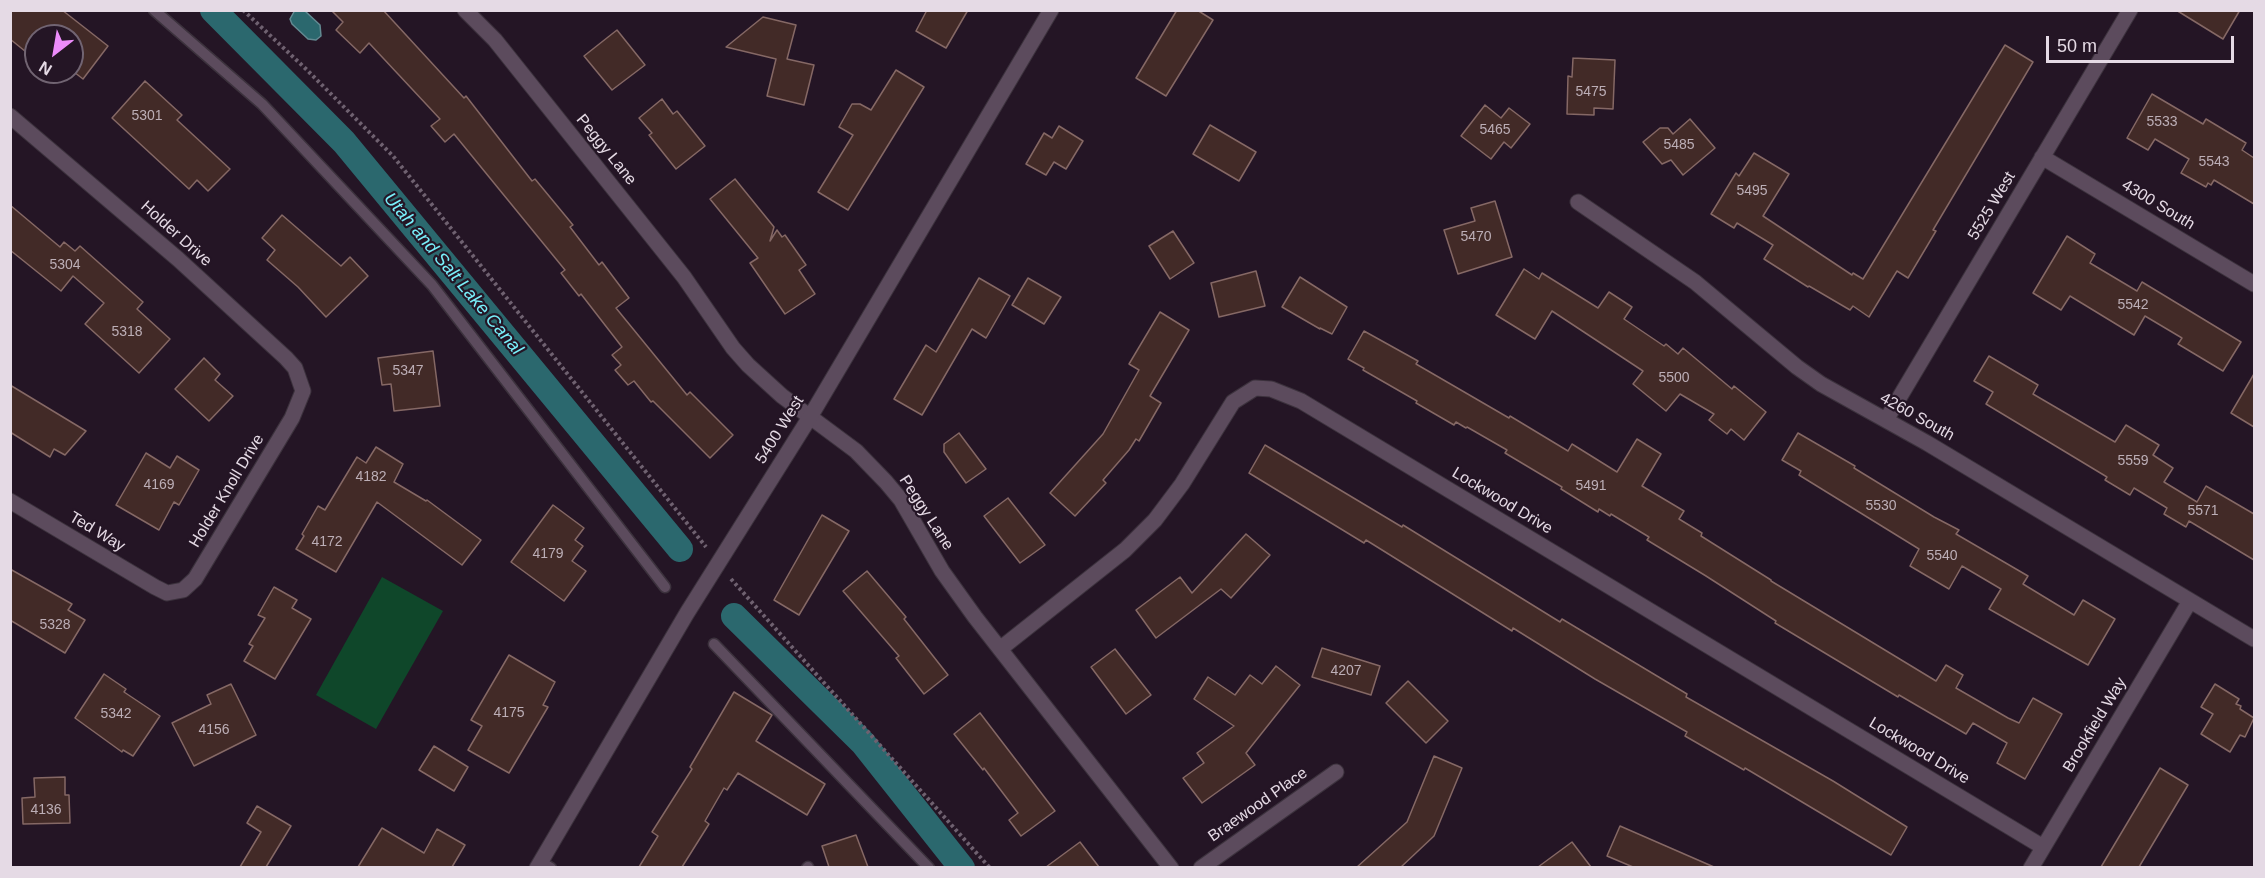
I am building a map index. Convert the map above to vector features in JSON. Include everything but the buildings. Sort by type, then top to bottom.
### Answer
[{"type":"street","name":"Peggy Lane","points":[[465,10],[495,40],[684,277],[733,348],[765,381],[856,451],[901,500],[958,595],[1171,867]]},
{"type":"street","name":"5400 West","points":[[543,866],[687,613],[810,417],[1051,10]]},
{"type":"street","name":"5525 West","points":[[1886,420],[2130,10]]},
{"type":"street","name":"Holder Drive","points":[[10,116],[178,259],[286,358],[295,368],[303,391]]},
{"type":"street","name":"4300 South","points":[[2042,157],[2254,284]]},
{"type":"street","name":"4260 South","points":[[1578,202],[1695,282],[1797,367],[1848,400],[1927,443],[2254,639]]},
{"type":"street","name":"Lockwood Drive","points":[[1000,649],[1125,550],[1155,520],[1182,484],[1233,402],[1255,388],[1271,389],[1301,401],[2043,847]]},
{"type":"street","name":"Holder Knoll Drive","points":[[166,592],[183,590],[195,579],[285,431],[303,391]]},
{"type":"street","name":"Ted Way","points":[[10,501],[143,581],[166,592]]},
{"type":"street","name":"Brookfield Way","points":[[2031,867],[2190,601]]},
{"type":"street","name":"Braewood Place","points":[[1201,867],[1336,772]]},
{"type":"lane","points":[[154,10],[262,104],[432,285],[664,587]]},
{"type":"lane","points":[[714,644],[929,867]]},
{"type":"path","points":[[243,10],[393,156],[703,544]]},
{"type":"path","points":[[740,589],[990,867]]},
{"type":"shaded area","points":[[295,10],[305,11],[320,25],[321,36],[316,40],[308,39],[292,24],[290,19]]},
{"type":"shaded area","points":[[382,577],[443,611],[376,729],[316,695]]},
{"type":"waterway","name":"Utah and Salt Lake Canal","points":[[213,10],[344,142],[680,549]]},
{"type":"waterway","name":"Utah and Salt Lake Canal","points":[[734,616],[863,743],[962,868]]}]
